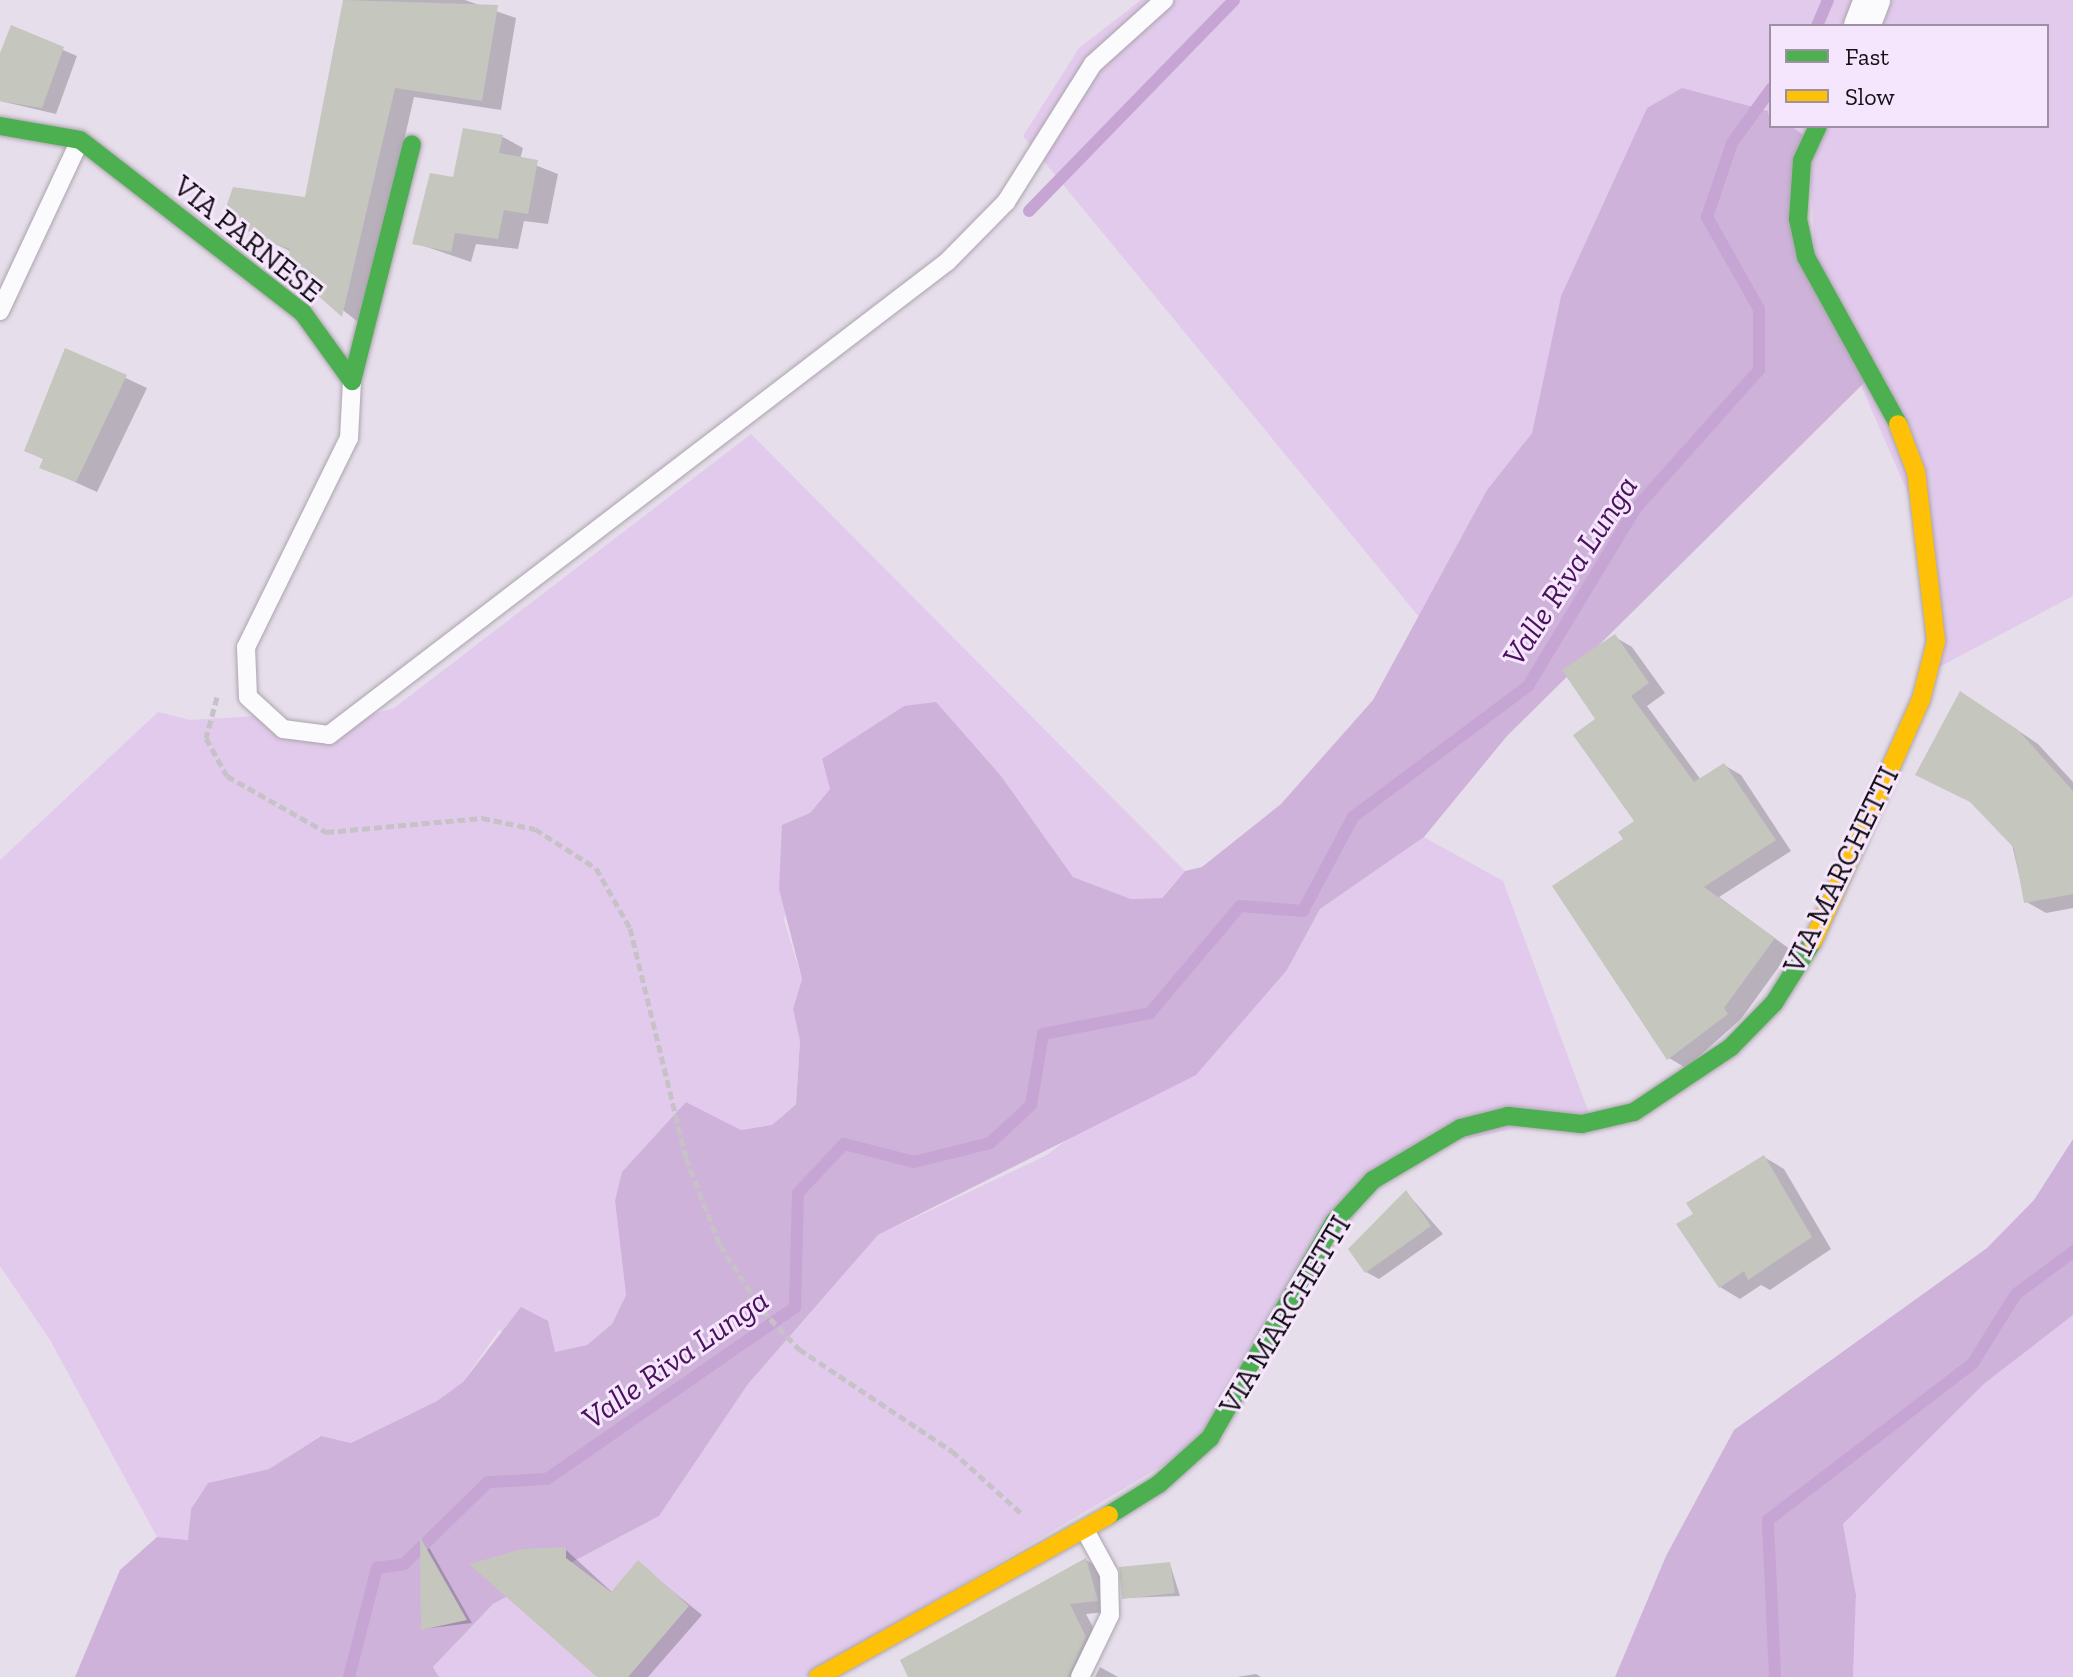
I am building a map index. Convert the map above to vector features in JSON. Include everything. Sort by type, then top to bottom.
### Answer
[{"type":"street","points":[[1863,24],[1872,0]]},
{"type":"street","name":"VIA PARNESE","points":[[0,126],[80,140],[303,313],[352,381]]},
{"type":"street","name":"VIA MARCHETTI","points":[[818,1677],[1058,1540],[1085,1530],[1159,1484],[1210,1438],[1335,1221],[1373,1180],[1461,1128],[1508,1116],[1582,1124],[1634,1112],[1731,1047],[1774,1003],[1814,940],[1921,700],[1936,641],[1916,472],[1888,397],[1806,257],[1798,219],[1802,161],[1817,128]]},
{"type":"street","points":[[352,381],[412,144]]},
{"type":"lane","points":[[352,381],[349,438],[246,647],[248,697],[283,729],[329,735],[948,261],[1006,202],[1093,64],[1164,0]]},
{"type":"lane","points":[[0,311],[80,140]]},
{"type":"lane","points":[[1080,1677],[1110,1615],[1109,1574],[1085,1530]]},
{"type":"path","points":[[246,647],[214,701],[206,738],[227,776],[326,832],[482,818],[535,829],[596,868],[630,928],[686,1158],[720,1245],[776,1331],[952,1451],[1058,1540]]},
{"type":"shaded area","points":[[1141,0],[2073,0],[2073,596],[1924,675],[1925,532],[1816,283],[1809,139],[1794,128],[2049,128],[2049,24],[1769,24],[1769,113],[1647,108],[1561,296],[1532,433],[1487,490],[1420,618],[1023,136],[1079,48]]},
{"type":"shaded area","points":[[1682,88],[1768,111],[1769,128],[1794,128],[1809,139],[1794,213],[1874,373],[1507,736],[1424,837],[1320,909],[1287,970],[1196,1075],[878,1235],[748,1384],[659,1516],[493,1604],[433,1667],[439,1677],[75,1677],[120,1570],[157,1537],[188,1540],[191,1509],[208,1483],[269,1469],[321,1436],[351,1443],[437,1401],[463,1382],[521,1307],[548,1321],[555,1352],[587,1345],[612,1324],[626,1295],[615,1201],[622,1172],[686,1102],[741,1130],[772,1125],[796,1104],[800,1041],[793,1009],[802,979],[779,889],[782,825],[810,813],[830,789],[822,759],[904,706],[936,702],[1001,776],[1073,877],[1131,899],[1162,898],[1185,871],[1202,867],[1281,804],[1373,700],[1487,490],[1532,433],[1561,296],[1647,108]]},
{"type":"shaded area","points":[[751,434],[1185,871],[1161,898],[1131,899],[1073,877],[1001,776],[904,706],[822,760],[830,789],[810,813],[784,920],[802,979],[793,1009],[800,1041],[796,1103],[772,1125],[741,1130],[686,1102],[615,1201],[626,1295],[612,1324],[587,1345],[555,1352],[499,1330],[463,1382],[437,1401],[351,1443],[320,1436],[269,1469],[208,1483],[191,1509],[189,1540],[157,1537],[50,1340],[0,1266],[0,860],[158,712],[190,720],[258,716],[326,728],[394,708]]},
{"type":"shaded area","points":[[1424,837],[1503,881],[1589,1113],[1399,1153],[1189,1450],[806,1677],[439,1677],[433,1667],[493,1604],[659,1516],[748,1384],[878,1235],[1047,1155],[1287,970],[1320,909]]},
{"type":"shaded area","points":[[2073,1139],[2073,1315],[1985,1383],[1843,1524],[1856,1595],[1853,1677],[1615,1677],[1666,1556],[1734,1430],[1987,1248],[2034,1200]]},
{"type":"shaded area","points":[[2073,1315],[2073,1677],[1853,1677],[1856,1595],[1843,1524],[1985,1383]]},
{"type":"building","points":[[343,0],[498,5],[482,101],[395,88],[342,317],[288,269],[290,249],[256,237],[224,213],[233,187],[305,197]]},
{"type":"building","points":[[11,25],[64,47],[42,108],[0,101],[0,53]]},
{"type":"building","points":[[463,128],[503,135],[499,153],[538,160],[528,214],[504,210],[498,239],[455,233],[451,252],[412,244],[430,173],[453,177]]},
{"type":"building","points":[[65,348],[127,375],[76,482],[39,468],[43,459],[24,451]]},
{"type":"building","points":[[1615,634],[1649,683],[1631,696],[1694,782],[1724,763],[1776,840],[1704,887],[1775,938],[1724,1008],[1728,1014],[1667,1060],[1552,886],[1623,839],[1618,832],[1634,821],[1573,735],[1595,719],[1562,670]]},
{"type":"building","points":[[1960,691],[2018,730],[2073,791],[2073,894],[2024,903],[2014,848],[1970,802],[1915,775]]},
{"type":"building","points":[[1764,1155],[1812,1237],[1748,1280],[1744,1271],[1719,1288],[1676,1224],[1693,1214],[1686,1203]]},
{"type":"building","points":[[1406,1190],[1431,1226],[1365,1273],[1348,1249]]},
{"type":"building","points":[[420,1537],[467,1620],[421,1630]]},
{"type":"building","points":[[566,1547],[566,1558],[611,1592],[638,1560],[689,1606],[628,1677],[597,1677],[469,1564],[522,1549]]},
{"type":"building","points":[[1086,1558],[1098,1601],[1070,1604],[1086,1637],[1068,1677],[908,1677],[900,1660]]},
{"type":"building","points":[[1170,1562],[1175,1593],[1122,1599],[1119,1567]]},
{"type":"waterway","points":[[1029,211],[1234,0]]},
{"type":"waterway","name":"Valle Riva Lunga","points":[[1818,24],[1828,0]]},
{"type":"waterway","name":"Valle Riva Lunga","points":[[349,1677],[377,1568],[404,1564],[488,1482],[547,1479],[795,1307],[798,1193],[844,1144],[914,1162],[990,1143],[1031,1105],[1043,1034],[1150,1013],[1240,906],[1303,911],[1353,817],[1528,686],[1636,508],[1759,370],[1759,309],[1707,217],[1732,143],[1769,92]]},
{"type":"waterway","points":[[1775,1677],[1768,1520],[1973,1363],[2016,1294],[2073,1252]]},
{"type":"traffic: fast","points":[[0,126],[80,140],[303,313],[352,381],[412,144]]},
{"type":"traffic: fast","points":[[1817,128],[1802,161],[1798,219],[1806,257],[1898,424]]},
{"type":"traffic: fast","points":[[1109,1515],[1159,1484],[1210,1438],[1335,1221],[1373,1180],[1461,1128],[1508,1116],[1582,1124],[1634,1112],[1731,1047],[1774,1003],[1813,941]]},
{"type":"traffic: slow","points":[[1813,941],[1921,700],[1936,641],[1916,472],[1898,424]]},
{"type":"traffic: slow","points":[[818,1677],[1109,1515]]}]
